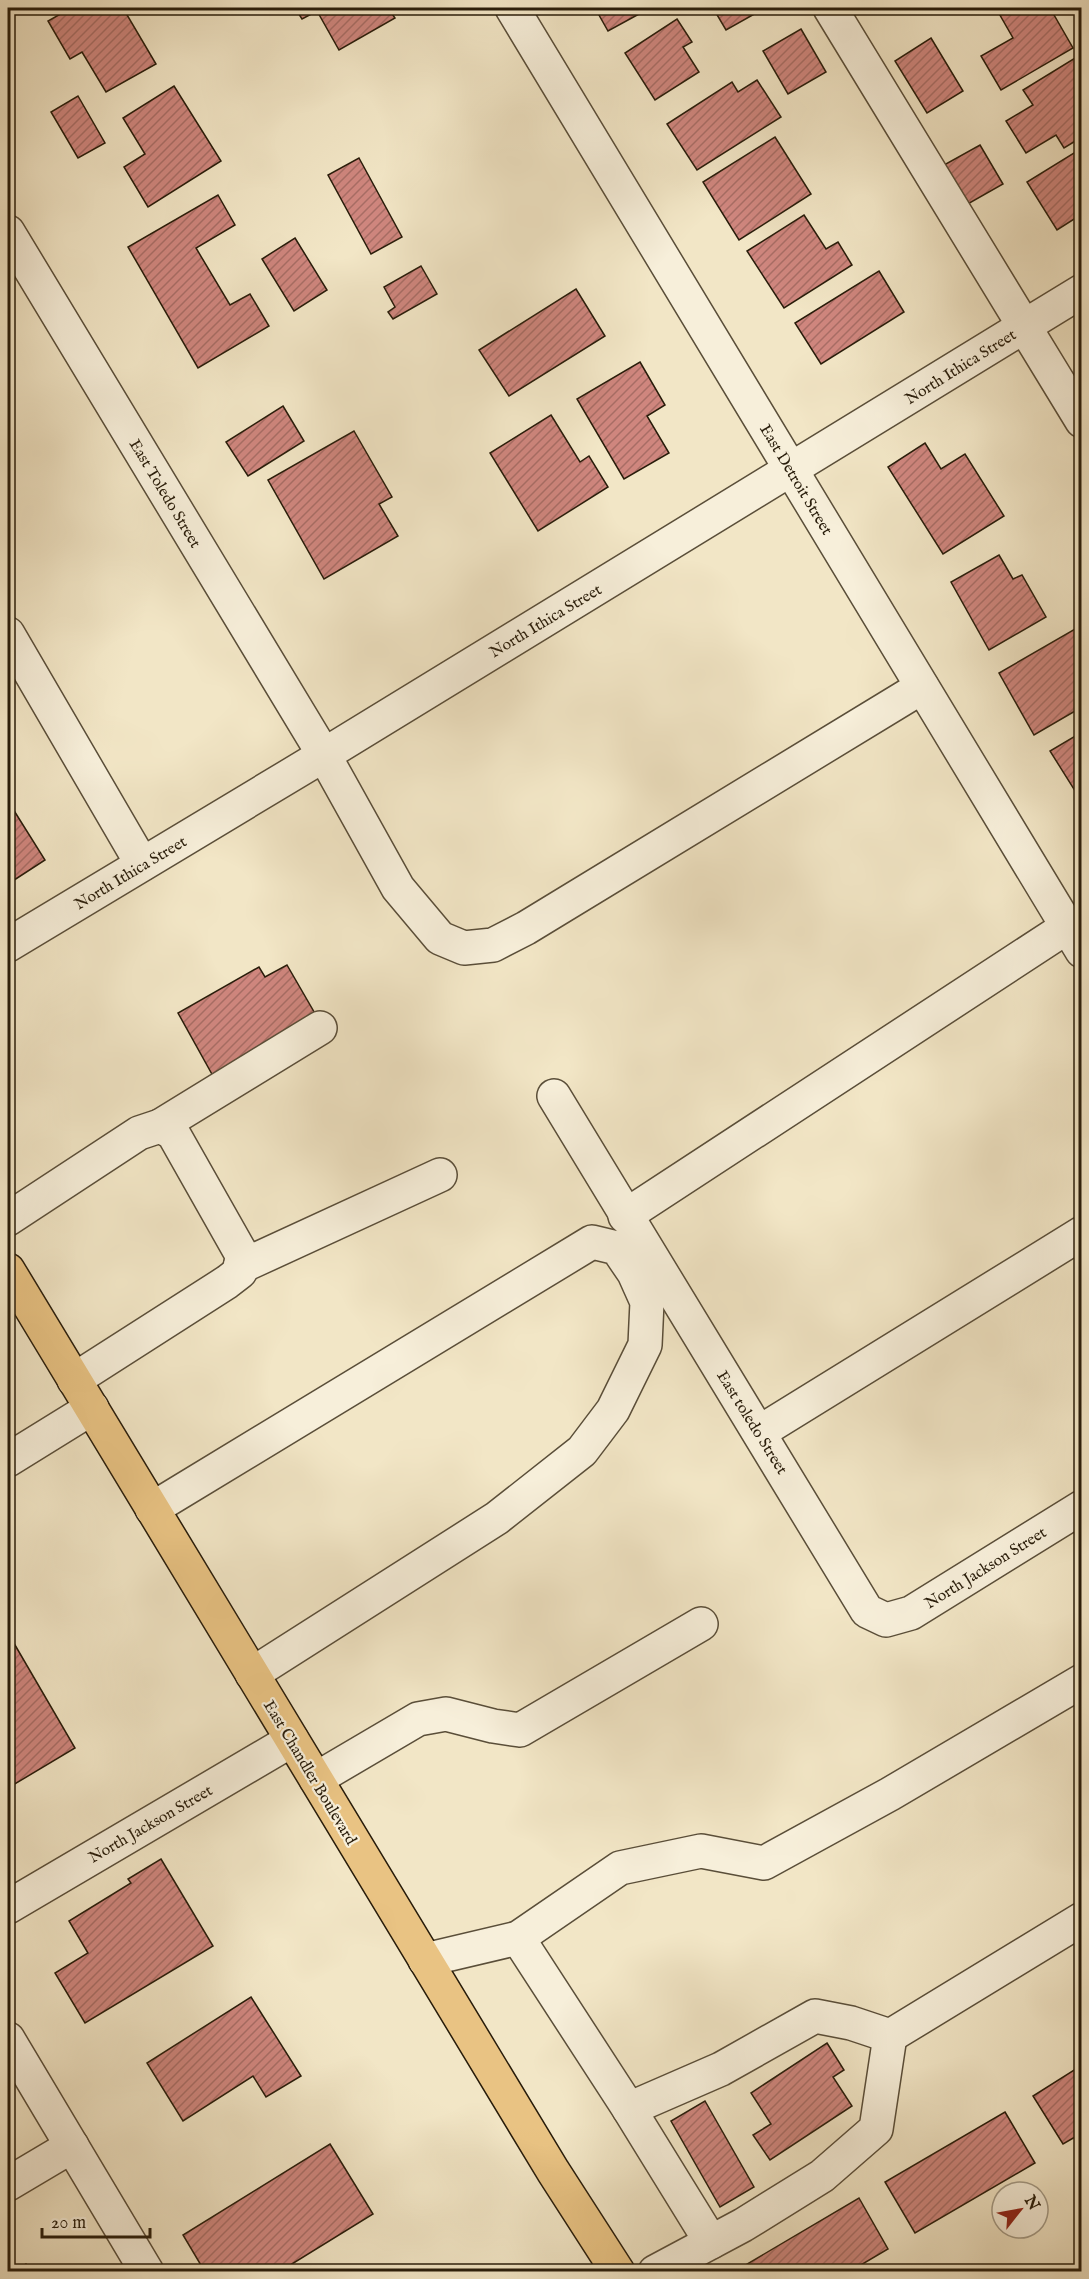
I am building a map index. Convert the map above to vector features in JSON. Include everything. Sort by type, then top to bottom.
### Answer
[{"type":"main road","name":"East Chandler Boulevard","points":[[8,1270],[553,2171],[618,2271]]},
{"type":"street","name":"East Detroit Street","points":[[512,8],[1074,939]]},
{"type":"street","points":[[830,8],[1082,421]]},
{"type":"street","name":"East Toledo Street","points":[[8,232],[324,755],[398,888],[440,938],[464,948],[493,945],[579,897],[922,687]]},
{"type":"street","name":"North Ithica Street","points":[[8,945],[324,755],[1082,291]]},
{"type":"street","points":[[8,634],[142,864]]},
{"type":"street","points":[[625,1216],[1074,939]]},
{"type":"street","points":[[8,1219],[139,1133],[160,1126],[320,1028]]},
{"type":"street","name":"East toledo Street","points":[[554,1096],[867,1611],[886,1620]]},
{"type":"street","points":[[74,1380],[240,1272],[242,1255],[173,1133],[160,1126]]},
{"type":"street","points":[[240,1266],[440,1175]]},
{"type":"street","points":[[760,1432],[1082,1233]]},
{"type":"street","points":[[152,1509],[592,1242],[617,1248],[634,1273],[647,1302],[645,1345],[613,1410],[582,1451],[497,1518],[252,1674]]},
{"type":"street","points":[[8,1460],[92,1408]]},
{"type":"street","name":"North Jackson Street","points":[[886,1620],[911,1613],[1082,1507]]},
{"type":"street","points":[[316,1779],[418,1719],[446,1714],[520,1730],[701,1623]]},
{"type":"street","points":[[425,1960],[518,1938],[620,1868],[701,1851],[765,1863],[890,1794],[1082,1681]]},
{"type":"street","name":"North Jackson Street","points":[[8,1906],[292,1740]]},
{"type":"street","points":[[629,2109],[721,2069],[815,2016],[851,2023],[890,2036],[1082,1919]]},
{"type":"street","points":[[518,1938],[629,2109],[711,2242]]},
{"type":"street","points":[[655,2271],[711,2242],[822,2176],[876,2129],[890,2036]]},
{"type":"street","points":[[8,2039],[147,2271]]},
{"type":"street","points":[[8,2184],[72,2146]]},
{"type":"building","points":[[71,8],[123,8],[156,64],[106,92],[82,52],[70,59],[48,21]]},
{"type":"building","points":[[295,8],[388,8],[395,18],[339,50],[317,11],[302,19]]},
{"type":"building","points":[[595,8],[650,8],[608,31]]},
{"type":"building","points":[[713,8],[765,8],[726,30]]},
{"type":"building","points":[[1000,8],[1050,8],[1073,48],[1001,90],[981,56],[1013,38],[997,10]]},
{"type":"building","points":[[677,19],[692,42],[683,47],[699,72],[655,100],[625,53]]},
{"type":"building","points":[[801,29],[826,72],[788,94],[763,51]]},
{"type":"building","points":[[931,38],[963,91],[927,113],[895,61]]},
{"type":"building","points":[[1080,55],[1082,58],[1082,137],[1064,148],[1056,135],[1026,153],[1006,121],[1033,105],[1023,90]]},
{"type":"building","points":[[757,80],[781,117],[697,170],[667,124],[732,82],[738,92]]},
{"type":"building","points":[[174,86],[221,161],[148,207],[124,167],[145,154],[123,118]]},
{"type":"building","points":[[78,96],[105,143],[78,158],[51,112]]},
{"type":"building","points":[[775,137],[811,194],[739,240],[703,182]]},
{"type":"building","points":[[980,145],[1003,184],[966,205],[944,165]]},
{"type":"building","points":[[1082,148],[1082,214],[1057,230],[1027,182]]},
{"type":"building","points":[[359,158],[402,237],[371,254],[328,175]]},
{"type":"building","points":[[218,195],[235,225],[196,248],[230,305],[250,294],[269,326],[198,368],[128,247]]},
{"type":"building","points":[[804,215],[826,249],[838,242],[852,265],[784,308],[747,251]]},
{"type":"building","points":[[295,238],[327,290],[294,311],[262,259]]},
{"type":"building","points":[[421,266],[437,294],[393,319],[388,312],[395,307],[384,287]]},
{"type":"building","points":[[879,271],[904,312],[821,364],[795,323]]},
{"type":"building","points":[[576,289],[605,336],[509,396],[479,350]]},
{"type":"building","points":[[640,362],[665,405],[647,416],[669,453],[624,479],[577,399]]},
{"type":"building","points":[[283,406],[304,441],[248,476],[226,442]]},
{"type":"building","points":[[551,415],[580,462],[589,456],[608,487],[538,531],[490,453]]},
{"type":"building","points":[[354,431],[392,497],[379,504],[398,536],[324,579],[268,480]]},
{"type":"building","points":[[925,443],[941,469],[965,454],[1004,516],[943,554],[888,467]]},
{"type":"building","points":[[999,555],[1013,579],[1022,575],[1046,617],[989,650],[951,582]]},
{"type":"building","points":[[1082,625],[1082,707],[1034,735],[999,673]]},
{"type":"building","points":[[1082,732],[1082,802],[1050,751]]},
{"type":"building","points":[[8,801],[45,860],[8,884]]},
{"type":"building","points":[[287,965],[317,1017],[213,1076],[178,1013],[259,967],[265,977]]},
{"type":"building","points":[[8,1633],[75,1748],[8,1788]]},
{"type":"building","points":[[161,1859],[213,1946],[85,2023],[55,1973],[88,1953],[69,1921],[131,1883],[128,1879]]},
{"type":"building","points":[[251,1997],[301,2076],[266,2097],[253,2076],[183,2121],[147,2063]]},
{"type":"building","points":[[827,2043],[844,2070],[833,2077],[852,2106],[770,2160],[753,2135],[771,2124],[751,2093]]},
{"type":"building","points":[[1082,2065],[1082,2133],[1063,2144],[1033,2096]]},
{"type":"building","points":[[705,2101],[754,2187],[720,2207],[671,2121]]},
{"type":"building","points":[[1005,2112],[1035,2163],[1006,2180],[990,2180],[990,2189],[915,2233],[885,2182]]},
{"type":"building","points":[[330,2144],[373,2214],[279,2272],[205,2272],[183,2235]]},
{"type":"building","points":[[859,2198],[888,2249],[849,2272],[738,2272],[737,2270]]},
{"type":"building","points":[[26,2264],[30,2272],[12,2272]]}]
